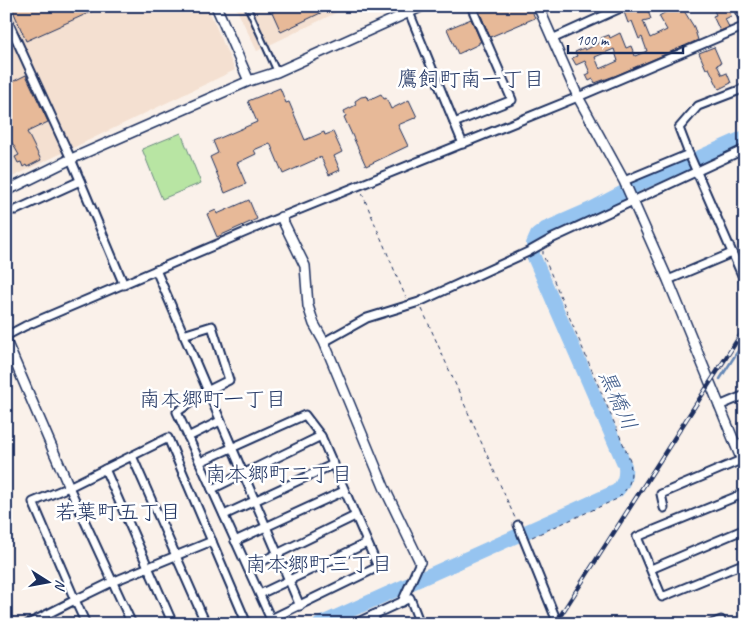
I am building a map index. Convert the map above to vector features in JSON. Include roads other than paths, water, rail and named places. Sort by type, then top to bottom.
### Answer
[{"type":"street","points":[[216,6],[249,81]]},
{"type":"street","points":[[6,190],[71,159],[249,81],[277,72],[423,6]]},
{"type":"street","points":[[454,123],[512,100],[471,6]]},
{"type":"street","points":[[538,6],[578,97],[633,201],[668,280],[743,464],[661,494],[664,508]]},
{"type":"street","points":[[552,39],[625,6]]},
{"type":"street","points":[[6,336],[25,326],[156,270],[578,97],[745,24],[738,6]]},
{"type":"street","points":[[410,12],[463,144]]},
{"type":"street","points":[[6,17],[71,159],[124,285]]},
{"type":"street","points":[[745,88],[698,106],[679,128],[745,282]]},
{"type":"street","points":[[324,342],[368,318],[419,302],[745,149]]},
{"type":"street","points":[[624,181],[689,154]]},
{"type":"street","points":[[16,210],[80,182]]},
{"type":"street","points":[[281,218],[305,266],[308,306],[314,324],[324,342],[384,487],[420,562],[402,602]]},
{"type":"street","points":[[668,280],[732,253]]},
{"type":"street","points":[[156,270],[300,606]]},
{"type":"street","points":[[183,335],[212,326],[229,380],[207,391],[177,412],[272,621],[378,567],[321,436],[305,415],[200,462]]},
{"type":"street","points":[[6,341],[69,487],[132,624]]},
{"type":"street","points":[[719,406],[745,395]]},
{"type":"street","points":[[188,437],[220,420]]},
{"type":"street","points":[[212,489],[321,436]]},
{"type":"street","points":[[86,624],[33,502],[105,470],[168,438],[247,624]]},
{"type":"street","points":[[735,446],[745,442]]},
{"type":"street","points":[[132,456],[206,624]]},
{"type":"street","points":[[224,515],[334,464]]},
{"type":"street","points":[[105,470],[173,624]]},
{"type":"street","points":[[236,541],[344,491]]},
{"type":"street","points":[[745,494],[637,537],[662,597],[745,563]]},
{"type":"street","points":[[248,568],[355,516]]},
{"type":"street","points":[[518,525],[558,624]]},
{"type":"street","points":[[651,569],[745,529]]},
{"type":"street","points":[[28,624],[112,582],[212,541]]},
{"type":"street","points":[[260,594],[290,582],[367,543]]},
{"type":"street","points":[[354,624],[410,598],[420,624]]},
{"type":"street","points":[[373,615],[377,624]]},
{"type":"street","points":[[44,616],[48,624]]},
{"type":"street","points":[[711,624],[721,620],[722,624]]},
{"type":"lane","points":[[247,6],[277,72]]},
{"type":"lane","points":[[6,214],[16,210]]},
{"type":"waterway","name":"黒橋川","points":[[320,624],[617,491],[624,480],[625,466],[533,255],[533,244],[537,235],[545,229],[591,209],[637,185],[745,137]]},
{"type":"waterway","points":[[720,379],[745,340]]},
{"type":"railway","points":[[555,624],[745,328]]},
{"type":"district","name":"鷹飼町南一丁目","points":[[471,79]]},
{"type":"district","name":"南本郷町一丁目","points":[[213,399]]},
{"type":"district","name":"南本郷町二丁目","points":[[279,474]]},
{"type":"district","name":"若葉町五丁目","points":[[118,512]]},
{"type":"district","name":"南本郷町三丁目","points":[[319,564]]}]
